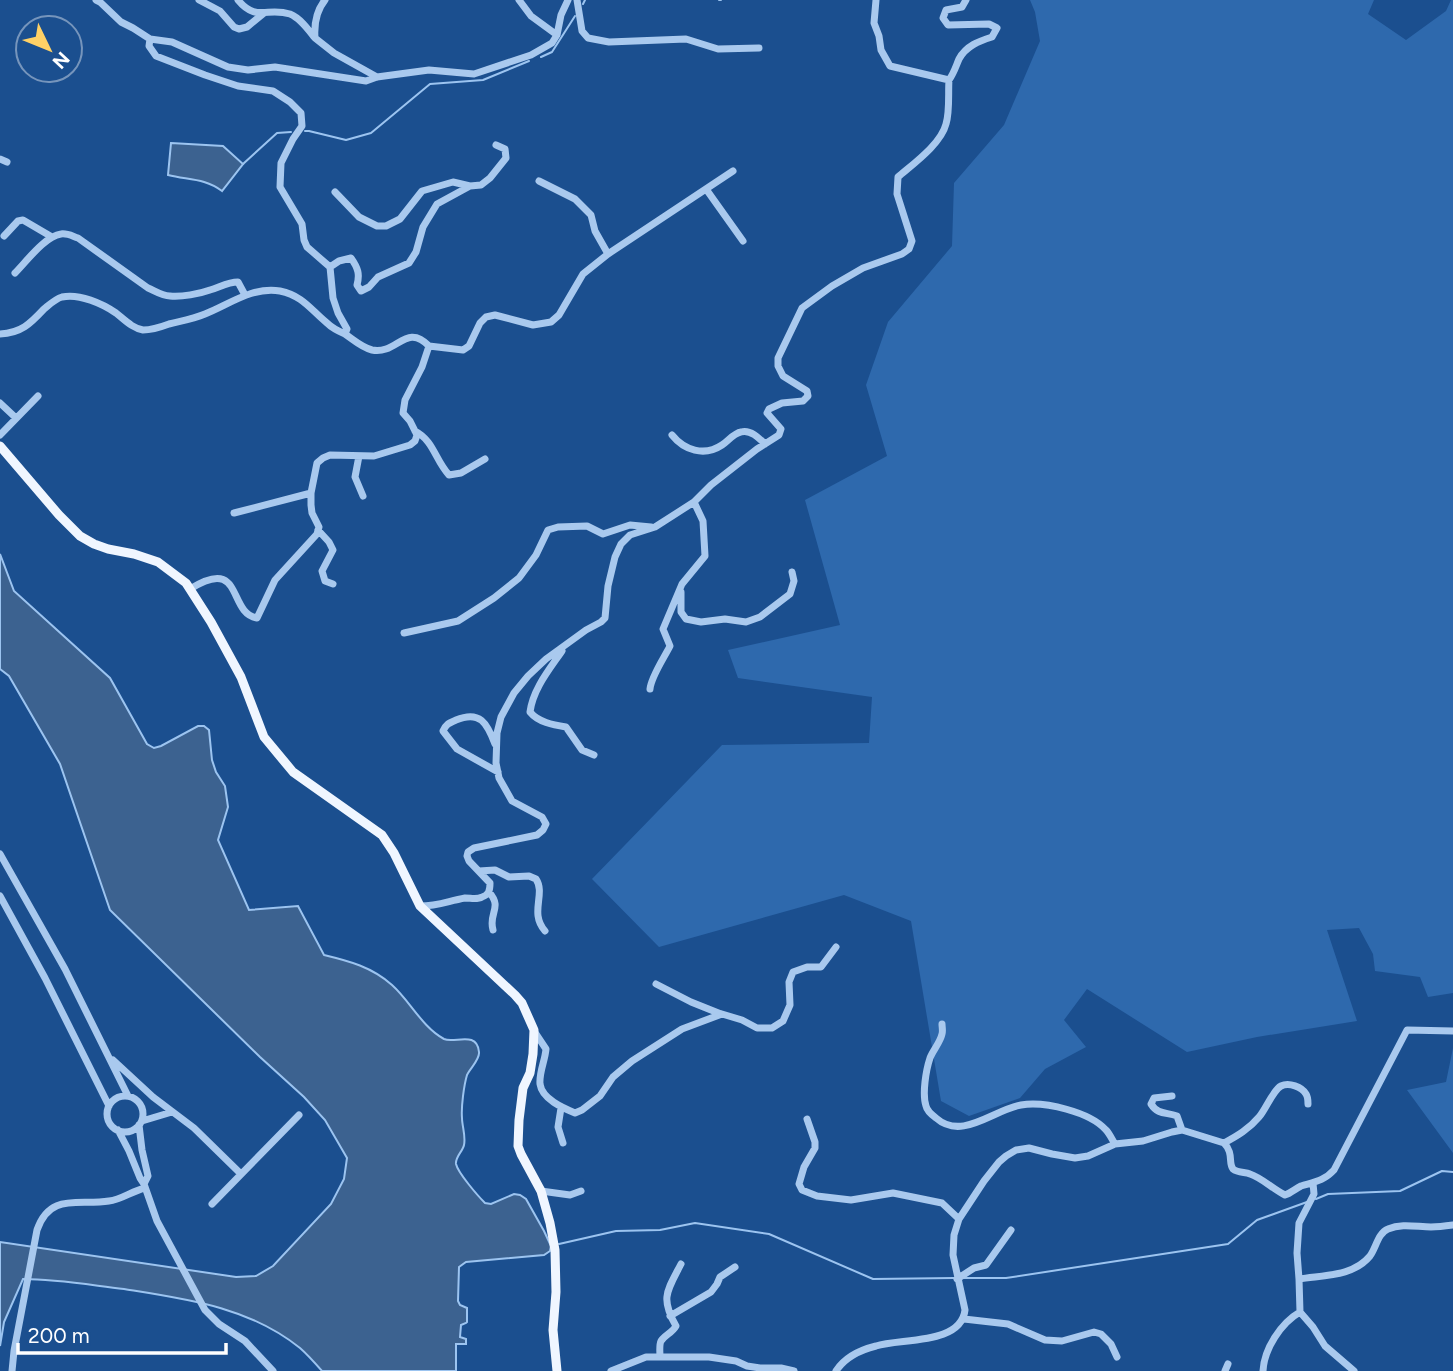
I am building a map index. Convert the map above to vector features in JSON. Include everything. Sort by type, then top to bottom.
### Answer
[{"type":"main road","points":[[0,446],[80,536],[108,550],[135,554],[158,562],[186,583],[241,677],[264,737],[293,772],[382,835],[394,853],[419,906],[522,1003],[534,1030],[533,1054],[530,1073],[523,1088],[518,1139],[521,1154],[541,1191],[554,1246],[556,1292],[553,1330],[557,1371]]},
{"type":"street","points":[[96,0],[121,22],[150,39],[172,42],[228,68],[275,67],[366,81],[429,70],[474,74],[542,49],[552,43],[557,35],[561,15],[568,0]]},
{"type":"street","points":[[200,0],[220,11],[239,29],[247,27],[265,12]]},
{"type":"street","points":[[238,0],[245,9],[254,12],[291,14],[314,38],[334,53],[377,77]]},
{"type":"street","points":[[314,38],[314,25],[325,0]]},
{"type":"street","points":[[519,0],[531,16],[557,35]]},
{"type":"street","points":[[576,0],[582,31],[588,38],[609,42],[687,38],[718,49],[759,48]]},
{"type":"street","points":[[876,0],[874,23],[881,50],[890,66],[949,80]]},
{"type":"street","points":[[419,906],[435,906],[468,898],[480,899],[489,892],[491,883],[469,861],[468,852],[474,848],[537,835],[544,830],[546,824],[542,817],[512,801],[499,778],[497,733],[501,717],[514,692],[546,659],[605,618],[608,586],[615,557],[621,544],[630,535],[655,527],[694,502],[711,485],[779,435],[781,429],[767,414],[769,409],[782,403],[803,401],[808,396],[807,391],[783,376],[778,366],[778,358],[802,308],[831,286],[863,268],[909,249],[912,241],[897,194],[898,177],[931,146],[946,125],[949,80],[960,57],[977,42],[992,37],[997,28],[989,24],[947,25],[943,18],[946,10],[962,7],[966,0]]},
{"type":"street","points":[[150,39],[149,46],[156,56],[238,86],[273,91],[301,113],[302,126],[281,163],[280,187],[302,223],[307,247],[330,267],[333,298],[347,329],[345,334]]},
{"type":"street","points":[[335,192],[359,217],[377,226],[386,226],[400,219],[422,191],[453,182],[470,186],[481,185],[506,158],[505,149],[496,145]]},
{"type":"street","points":[[0,334],[25,328],[61,297],[75,296],[99,304],[141,330],[203,315],[245,295],[277,290],[297,296],[325,322],[359,345],[381,351],[406,337],[422,339],[429,346],[463,349],[469,346],[480,323],[486,317],[495,315],[533,325],[551,322],[559,315],[583,274],[608,254],[733,171]]},
{"type":"street","points":[[539,181],[575,199],[591,215],[595,231],[608,254]]},
{"type":"street","points":[[330,267],[351,258],[360,275],[357,285],[361,291],[369,287],[378,277],[409,263],[416,252],[423,227],[437,204],[470,186]]},
{"type":"street","points":[[706,189],[743,241]]},
{"type":"street","points":[[4,236],[18,221],[23,220],[52,237]]},
{"type":"street","points":[[15,273],[52,237],[61,234],[78,238],[148,288],[169,296],[206,292],[230,282],[238,282],[245,295]]},
{"type":"street","points":[[190,589],[203,581],[217,578],[232,585],[243,611],[257,618],[275,580],[317,534],[319,527],[312,513],[310,494],[317,463],[330,455],[374,456],[415,441],[415,430],[403,413],[405,400],[422,367],[429,346]]},
{"type":"street","points":[[0,435],[38,396]]},
{"type":"street","points":[[0,403],[16,418]]},
{"type":"street","points":[[415,430],[425,436],[442,468],[449,475],[461,473],[485,459]]},
{"type":"street","points":[[672,435],[679,443],[693,450],[717,448],[738,432],[744,431],[752,433],[765,444]]},
{"type":"street","points":[[359,456],[355,477],[363,496]]},
{"type":"street","points":[[234,513],[310,494]]},
{"type":"street","points":[[650,689],[651,681],[670,646],[663,629],[682,584],[705,556],[703,522],[694,502]]},
{"type":"street","points":[[404,633],[458,621],[494,598],[519,578],[536,555],[548,530],[587,526],[603,534],[630,525],[655,527]]},
{"type":"street","points":[[318,530],[333,550],[322,570],[325,581],[333,584]]},
{"type":"street","points":[[682,584],[681,611],[686,619],[701,622],[725,619],[746,622],[766,613],[790,594],[794,581],[792,572]]},
{"type":"street","points":[[564,648],[533,696],[530,712],[534,718],[566,727],[582,750],[594,755]]},
{"type":"street","points":[[496,747],[489,727],[472,716],[446,724],[443,731],[457,749],[498,772]]},
{"type":"street","points":[[0,854],[65,969],[128,1096]]},
{"type":"street","points":[[479,871],[490,870],[509,877],[536,878],[540,885],[538,918],[545,931]]},
{"type":"street","points":[[489,892],[496,905],[491,921],[493,930]]},
{"type":"street","points":[[0,896],[45,978],[109,1106]]},
{"type":"street","points":[[656,984],[691,1002],[757,1028],[772,1028],[783,1021],[790,1005],[789,982],[793,972],[807,967],[821,967],[836,947]]},
{"type":"street","points":[[534,1030],[546,1049],[540,1084],[543,1092],[561,1108],[575,1113],[600,1096],[613,1077],[632,1060],[682,1029],[722,1014]]},
{"type":"street","points":[[942,1024],[942,1034],[930,1058],[926,1074],[925,1100],[926,1109],[940,1122],[963,1127],[1021,1105],[1051,1106],[1095,1121],[1107,1131],[1115,1144]]},
{"type":"street","points":[[836,1371],[842,1362],[863,1350],[887,1343],[927,1338],[961,1324],[965,1310],[953,1255],[954,1235],[959,1219],[999,1162],[1016,1150],[1029,1148],[1076,1158],[1088,1156],[1115,1144],[1143,1141],[1182,1130],[1224,1143],[1228,1147],[1233,1169],[1254,1175],[1285,1195],[1328,1177],[1334,1170],[1407,1030],[1453,1031]]},
{"type":"street","points":[[108,1055],[153,1097],[194,1128],[241,1174]]},
{"type":"street","points":[[1224,1143],[1254,1123],[1280,1086],[1289,1085],[1301,1089],[1308,1096],[1308,1104]]},
{"type":"street","points":[[145,1186],[148,1176],[141,1123],[144,1112],[140,1103],[133,1097],[124,1096],[115,1099],[107,1111],[108,1120],[114,1128],[122,1132],[132,1131],[141,1123],[172,1112]]},
{"type":"street","points":[[1172,1096],[1154,1098],[1151,1104],[1161,1114],[1177,1116],[1182,1130]]},
{"type":"street","points":[[561,1108],[558,1127],[563,1143]]},
{"type":"street","points":[[212,1204],[299,1115]]},
{"type":"street","points":[[807,1119],[815,1148],[804,1167],[799,1184],[802,1190],[817,1196],[851,1200],[893,1193],[942,1203],[959,1219]]},
{"type":"street","points":[[118,1130],[145,1186],[157,1221],[205,1310],[213,1320],[251,1347],[273,1371]]},
{"type":"street","points":[[1313,1183],[1314,1194],[1299,1223],[1297,1253],[1300,1312],[1325,1346],[1354,1371]]},
{"type":"street","points":[[12,1371],[35,1243],[45,1213],[73,1201],[118,1199],[145,1186]]},
{"type":"street","points":[[541,1191],[570,1195],[581,1191]]},
{"type":"street","points":[[1299,1279],[1356,1268],[1371,1254],[1387,1230],[1410,1225],[1453,1225]]},
{"type":"street","points":[[957,1279],[974,1268],[986,1265],[1011,1230]]},
{"type":"street","points":[[660,1357],[663,1338],[676,1326],[666,1304],[668,1290],[681,1264]]},
{"type":"street","points":[[670,1316],[711,1292],[720,1277],[735,1267]]},
{"type":"street","points":[[1264,1371],[1274,1339],[1283,1324],[1300,1312]]},
{"type":"street","points":[[964,1319],[1008,1324],[1045,1340],[1062,1341],[1094,1332],[1101,1334],[1111,1344],[1117,1357]]},
{"type":"street","points":[[611,1371],[646,1357],[709,1357],[736,1361],[747,1366],[794,1371]]},
{"type":"shaded area","points":[[1030,0],[1374,0],[1368,14],[1406,40],[1446,11],[1453,0],[1453,993],[1428,997],[1420,977],[1375,971],[1373,954],[1359,928],[1327,930],[1357,1021],[1257,1037],[1187,1052],[1087,989],[1064,1020],[1086,1047],[1045,1069],[1020,1098],[969,1116],[941,1101],[911,921],[844,895],[659,947],[592,879],[722,745],[869,743],[872,697],[738,678],[728,650],[840,625],[805,500],[887,456],[866,385],[888,322],[952,246],[954,183],[1004,125],[1040,41]]},
{"type":"shaded area","points":[[171,143],[223,146],[243,164],[222,191],[203,182],[168,175]]},
{"type":"shaded area","points":[[0,554],[14,591],[110,678],[147,744],[154,748],[161,746],[198,726],[209,730],[212,760],[225,786],[228,807],[218,840],[249,910],[298,906],[324,955],[360,965],[384,979],[398,991],[429,1028],[444,1039],[470,1040],[477,1045],[478,1058],[467,1075],[465,1084],[462,1102],[464,1142],[456,1164],[485,1203],[491,1204],[514,1194],[526,1199],[551,1246],[550,1251],[544,1255],[466,1262],[459,1267],[458,1301],[467,1308],[467,1322],[461,1325],[460,1337],[466,1339],[466,1344],[456,1344],[456,1371],[322,1371],[300,1348],[280,1334],[239,1314],[171,1297],[36,1279],[23,1279],[4,1322],[0,1346],[0,1242],[236,1277],[256,1276],[273,1266],[331,1204],[344,1179],[347,1158],[325,1120],[304,1097],[110,910],[60,764],[9,676],[0,669]]},
{"type":"shaded area","points":[[1453,1048],[1453,1153],[1407,1090],[1446,1082]]},
{"type":"waterway","points":[[583,4],[585,0]]},
{"type":"waterway","points":[[541,57],[552,52],[575,16]]},
{"type":"waterway","points":[[305,131],[346,140],[371,133],[430,84],[483,80],[529,61]]},
{"type":"waterway","points":[[243,164],[277,133],[291,132]]},
{"type":"waterway","points":[[1316,1199],[1328,1194],[1400,1191],[1442,1171],[1453,1172]]},
{"type":"waterway","points":[[963,1278],[1006,1278],[1228,1244],[1257,1220],[1307,1202]]},
{"type":"waterway","points":[[559,1244],[616,1231],[660,1230],[695,1223],[769,1234],[873,1279],[954,1278]]}]
